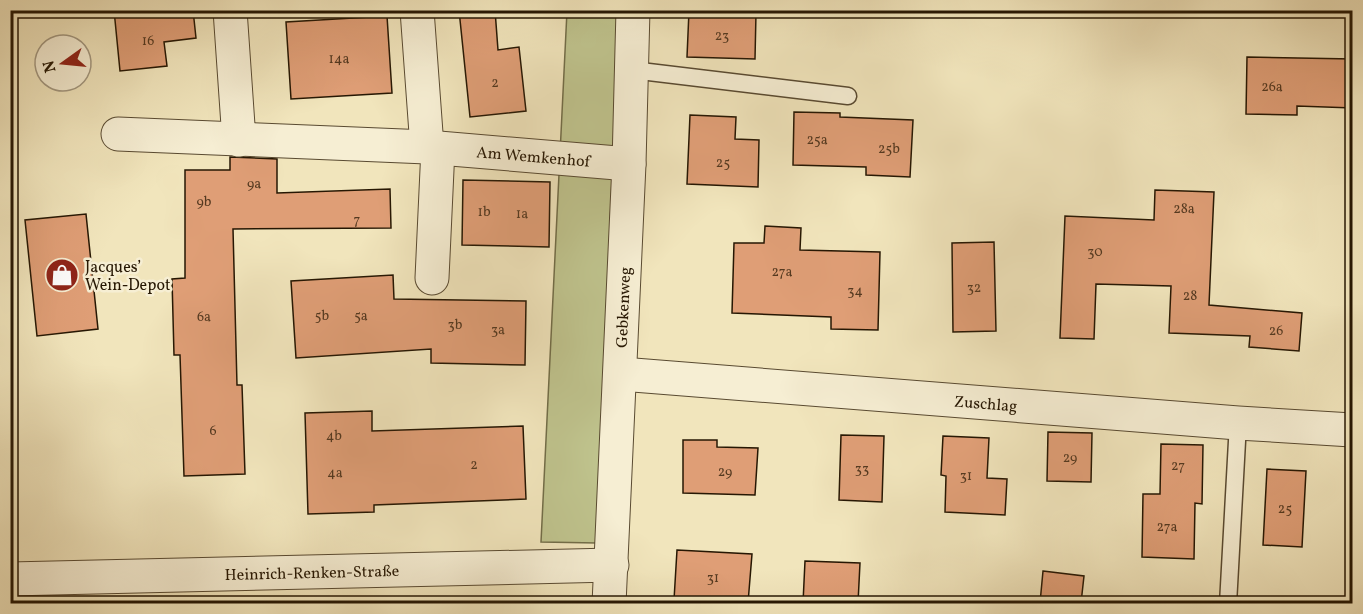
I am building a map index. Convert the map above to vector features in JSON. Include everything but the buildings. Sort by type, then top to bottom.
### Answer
[{"type":"street","points":[[230,10],[239,140]]},
{"type":"street","points":[[417,10],[432,147],[432,278]]},
{"type":"street","name":"Gebkenweg","points":[[609,603],[621,374],[633,10]]},
{"type":"street","name":"Am Wemkenhof","points":[[118,134],[432,147],[629,164]]},
{"type":"street","name":"Zuschlag","points":[[621,374],[1353,430]]},
{"type":"street","name":"Heinrich-Renken-Straße","points":[[10,579],[612,565]]},
{"type":"lane","points":[[632,70],[848,96]]},
{"type":"lane","points":[[1228,603],[1238,423]]},
{"type":"green space","points":[[567,11],[619,11],[597,543],[541,542]]},
{"type":"place","name":"Jacques’ Wein-Depot","points":[[62,275]]}]
